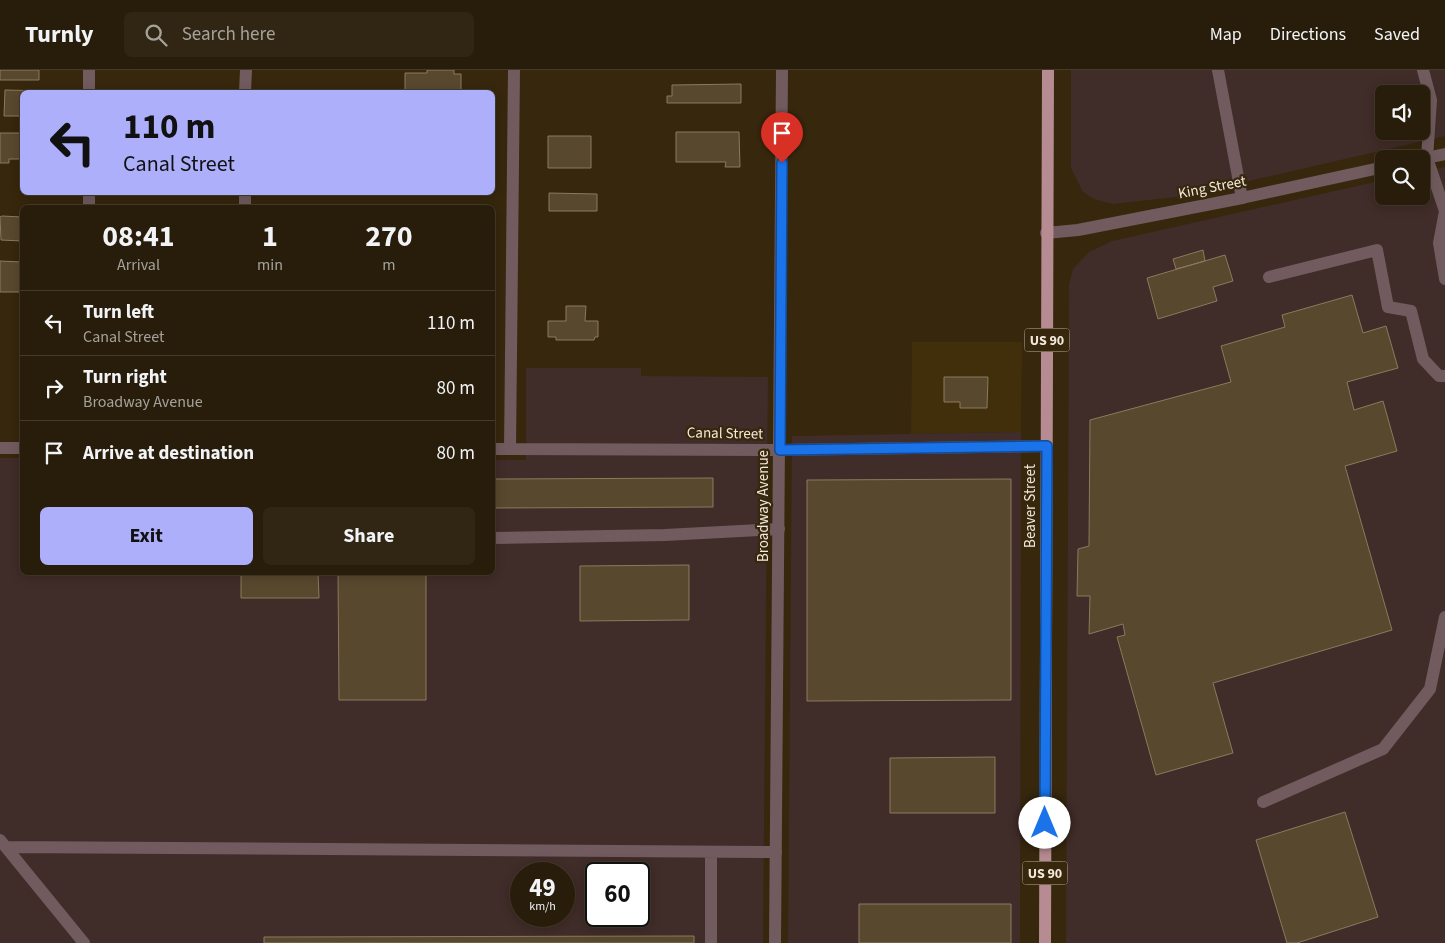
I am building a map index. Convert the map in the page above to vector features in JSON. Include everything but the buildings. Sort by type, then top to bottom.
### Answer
[{"type":"main road","name":"Beaver Street","points":[[1045,943],[1048,70]]},
{"type":"street","points":[[89,70],[89,90]]},
{"type":"street","points":[[246,70],[246,90]]},
{"type":"street","points":[[510,449],[514,70]]},
{"type":"street","name":"Broadway Avenue","points":[[775,943],[782,70]]},
{"type":"street","points":[[1218,70],[1242,198]]},
{"type":"street","points":[[1423,70],[1431,100],[1425,150]]},
{"type":"street","points":[[1430,157],[1445,154]]},
{"type":"street","name":"King Street","points":[[1046,233],[1078,230],[1242,198],[1375,169]]},
{"type":"street","points":[[1430,173],[1445,211],[1438,243],[1445,279]]},
{"type":"street","points":[[1269,277],[1377,250],[1388,307],[1411,312],[1423,359],[1439,376],[1445,376]]},
{"type":"street","name":"Canal Street","points":[[495,449],[780,450],[1047,446]]},
{"type":"street","points":[[0,448],[20,448]]},
{"type":"street","points":[[495,538],[665,535],[779,529]]},
{"type":"street","points":[[1263,802],[1383,749],[1430,689],[1445,617]]},
{"type":"street","points":[[3,843],[776,852]]},
{"type":"street","points":[[3,843],[84,943]]},
{"type":"street","points":[[711,852],[711,943]]},
{"type":"shaded area","points":[[1071,70],[1445,70],[1445,136],[1430,139],[1430,85],[1375,85],[1375,140],[1428,140],[1384,150],[1375,150],[1375,152],[1184,196],[1113,204],[1094,199],[1083,192],[1071,168]]},
{"type":"shaded area","points":[[1445,167],[1445,943],[1066,943],[1069,284],[1073,269],[1089,252],[1112,241],[1375,182],[1375,205],[1430,205],[1430,170]]},
{"type":"shaded area","points":[[912,342],[1022,342],[1021,432],[911,434]]},
{"type":"shaded area","points":[[526,368],[641,368],[641,376],[768,377],[763,943],[0,943],[0,458],[20,458],[20,575],[495,575],[495,460],[526,460]]},
{"type":"shaded area","points":[[1021,432],[1020,943],[788,943],[792,436]]},
{"type":"route","points":[[782,163],[780,450],[1047,446],[1045,823]]}]
